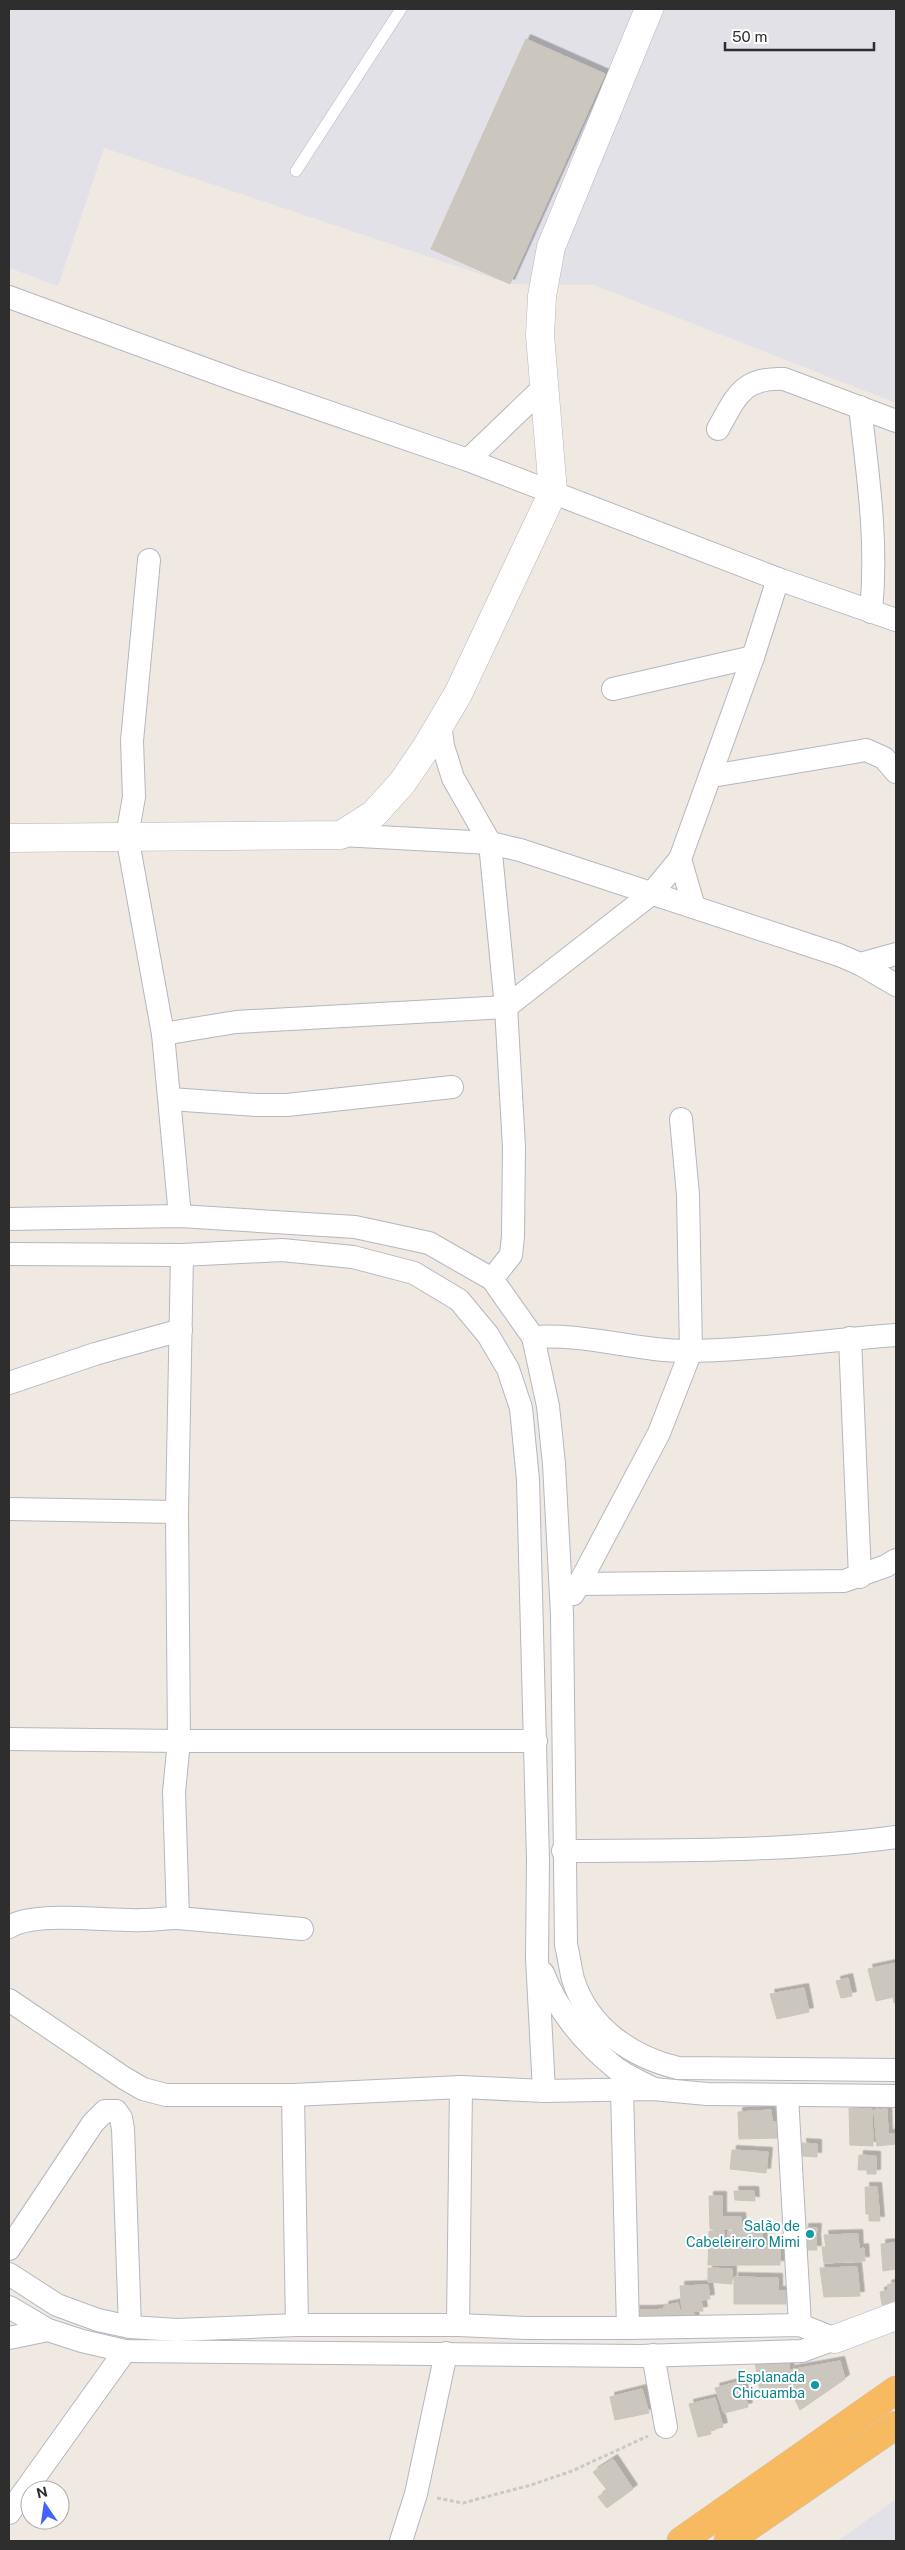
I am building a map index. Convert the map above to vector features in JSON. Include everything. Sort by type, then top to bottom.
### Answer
[{"type":"highway","points":[[681,2541],[896,2390]]},
{"type":"highway","points":[[728,2541],[896,2425]]},
{"type":"street","points":[[341,834],[374,814],[402,783],[440,724],[458,694],[553,492],[540,335],[542,296],[551,247],[648,9]]},
{"type":"street","points":[[9,297],[265,390],[468,460],[778,579],[896,620]]},
{"type":"street","points":[[718,430],[738,393],[751,383],[768,378],[784,379],[896,421]]},
{"type":"street","points":[[468,460],[543,388]]},
{"type":"street","points":[[860,407],[874,522],[875,572],[871,612]]},
{"type":"street","points":[[149,560],[132,741],[134,797],[127,836],[163,1034],[180,1216]]},
{"type":"street","points":[[163,1034],[236,1022],[506,1007],[651,894],[680,859],[712,776],[778,579]]},
{"type":"street","points":[[613,689],[753,657]]},
{"type":"street","points":[[440,724],[443,746],[453,778],[490,843],[506,1007],[514,1147],[514,1236],[510,1255],[492,1279]]},
{"type":"street","points":[[712,776],[866,750],[884,758],[896,772]]},
{"type":"street","points":[[9,838],[341,834],[490,843],[520,850],[839,954],[860,964],[896,986]]},
{"type":"street","points":[[680,859],[694,908]]},
{"type":"street","points":[[860,964],[896,954]]},
{"type":"street","points":[[170,1099],[257,1105],[287,1105],[452,1087]]},
{"type":"street","points":[[562,1614],[659,1433],[691,1351],[688,1195],[681,1120]]},
{"type":"street","points":[[9,1219],[180,1216],[355,1227],[429,1243],[492,1279],[533,1337],[548,1406],[554,1464],[562,1614],[563,1851],[566,1945],[573,1980],[585,2003],[606,2032],[632,2052],[656,2063],[678,2068],[896,2070]]},
{"type":"street","points":[[9,1254],[182,1255],[282,1250],[353,1257],[414,1273],[459,1300],[488,1335],[508,1369],[521,1408],[528,1480],[536,1741],[537,1958],[544,2091]]},
{"type":"street","points":[[178,1918],[174,1792],[179,1741],[177,1512],[182,1255]]},
{"type":"street","points":[[9,1383],[95,1354],[181,1330]]},
{"type":"street","points":[[533,1337],[557,1335],[650,1349],[691,1351],[896,1335]]},
{"type":"street","points":[[850,1338],[860,1577]]},
{"type":"street","points":[[9,1510],[177,1512]]},
{"type":"street","points":[[578,1584],[844,1581],[893,1564]]},
{"type":"street","points":[[9,1739],[536,1741]]},
{"type":"street","points":[[563,1851],[701,1850],[857,1843],[896,1837]]},
{"type":"street","points":[[9,1927],[17,1922],[64,1918],[144,1920],[178,1918],[302,1928]]},
{"type":"street","points":[[537,1958],[551,1994],[582,2035],[612,2066],[653,2089]]},
{"type":"street","points":[[9,2000],[143,2089],[166,2094],[293,2095],[461,2087],[544,2091],[653,2089],[707,2094],[896,2096]]},
{"type":"street","points":[[116,2111],[133,2083]]},
{"type":"street","points":[[458,2324],[461,2087]]},
{"type":"street","points":[[622,2089],[628,2328]]},
{"type":"street","points":[[293,2095],[297,2325]]},
{"type":"street","points":[[787,2096],[800,2325]]},
{"type":"street","points":[[9,2249],[93,2123],[105,2111],[116,2111],[122,2118],[123,2129],[130,2327]]},
{"type":"street","points":[[9,2274],[58,2306],[98,2320],[130,2327],[177,2330],[297,2325],[458,2324],[526,2328],[628,2328],[800,2325],[835,2339]]},
{"type":"street","points":[[9,2307],[48,2330],[82,2342],[126,2351],[653,2355],[802,2351],[896,2316]]},
{"type":"street","points":[[9,2338],[48,2330]]},
{"type":"street","points":[[9,2513],[126,2351]]},
{"type":"street","points":[[401,2541],[416,2494],[446,2353]]},
{"type":"street","points":[[653,2355],[666,2427]]},
{"type":"lane","points":[[296,171],[401,9]]},
{"type":"lane","points":[[749,2541],[857,2451]]},
{"type":"path","points":[[416,2494],[463,2503],[490,2496],[572,2472],[626,2448],[666,2427]]},
{"type":"shaded area","points":[[9,9],[896,9],[896,403],[594,285],[510,284],[104,148],[58,286],[9,268]]},
{"type":"shaded area","points":[[896,2499],[896,2541],[838,2541]]},
{"type":"building","points":[[526,39],[605,74],[510,284],[431,249]]},
{"type":"building","points":[[896,1963],[896,2002],[894,2003],[893,1997],[876,2001],[868,1969]]},
{"type":"building","points":[[848,1978],[852,1996],[841,1998],[836,1981]]},
{"type":"building","points":[[804,1988],[809,2012],[777,2019],[770,1994]]},
{"type":"building","points":[[849,2108],[872,2109],[873,2146],[850,2145]]},
{"type":"building","points":[[887,2109],[888,2134],[896,2134],[896,2144],[877,2146],[874,2110]]},
{"type":"building","points":[[771,2110],[772,2122],[777,2122],[778,2138],[739,2139],[738,2112]]},
{"type":"building","points":[[802,2143],[817,2144],[817,2157],[803,2156]]},
{"type":"building","points":[[732,2150],[768,2152],[766,2173],[730,2169]]},
{"type":"building","points":[[859,2155],[876,2156],[876,2174],[867,2174],[867,2170],[858,2170]]},
{"type":"building","points":[[865,2187],[877,2187],[880,2221],[869,2221],[869,2214],[866,2214]]},
{"type":"building","points":[[734,2191],[754,2191],[755,2201],[735,2200]]},
{"type":"building","points":[[709,2196],[722,2196],[722,2217],[741,2217],[742,2229],[710,2229]]},
{"type":"building","name":"Salão de Cabeleireiro Mimi","points":[[804,2228],[817,2228],[816,2239],[804,2239]]},
{"type":"building","points":[[709,2231],[724,2231],[724,2243],[728,2243],[728,2231],[762,2231],[763,2246],[780,2245],[780,2265],[708,2265]]},
{"type":"building","points":[[858,2234],[859,2249],[864,2248],[865,2261],[824,2263],[822,2247],[826,2247],[824,2235]]},
{"type":"building","points":[[804,2239],[816,2239],[817,2250],[804,2250]]},
{"type":"building","points":[[896,2243],[896,2269],[883,2271],[881,2244]]},
{"type":"building","points":[[857,2267],[860,2296],[824,2297],[820,2268]]},
{"type":"building","points":[[708,2268],[732,2269],[732,2284],[708,2282]]},
{"type":"building","points":[[734,2277],[778,2278],[778,2291],[786,2291],[786,2304],[734,2304]]},
{"type":"building","points":[[896,2282],[896,2300],[892,2302],[887,2285]]},
{"type":"building","points":[[708,2285],[710,2299],[701,2300],[703,2311],[682,2312],[680,2286]]},
{"type":"building","points":[[888,2290],[892,2302],[882,2305],[880,2292]]},
{"type":"building","points":[[678,2303],[681,2315],[666,2318],[664,2306]]},
{"type":"building","points":[[665,2309],[666,2319],[652,2320],[650,2310]]},
{"type":"building","points":[[635,2310],[650,2310],[652,2320],[637,2320]]},
{"type":"building","points":[[693,2311],[695,2320],[682,2322],[680,2312]]},
{"type":"building","name":"Esplanada Chicuamba","points":[[840,2361],[845,2379],[800,2410],[791,2392],[795,2390],[790,2370]]},
{"type":"building","points":[[755,2363],[789,2363],[791,2387],[760,2390]]},
{"type":"building","points":[[741,2381],[748,2407],[724,2413],[715,2388]]},
{"type":"building","points":[[642,2389],[649,2413],[615,2420],[610,2397]]},
{"type":"building","points":[[715,2398],[723,2427],[710,2430],[711,2434],[698,2437],[689,2404]]},
{"type":"building","points":[[613,2459],[633,2489],[607,2508],[598,2497],[607,2490],[593,2472]]},
{"type":"place","name":"Salão de Cabeleireiro Mimi","points":[[810,2234]]},
{"type":"place","name":"Esplanada Chicuamba","points":[[815,2385]]}]
